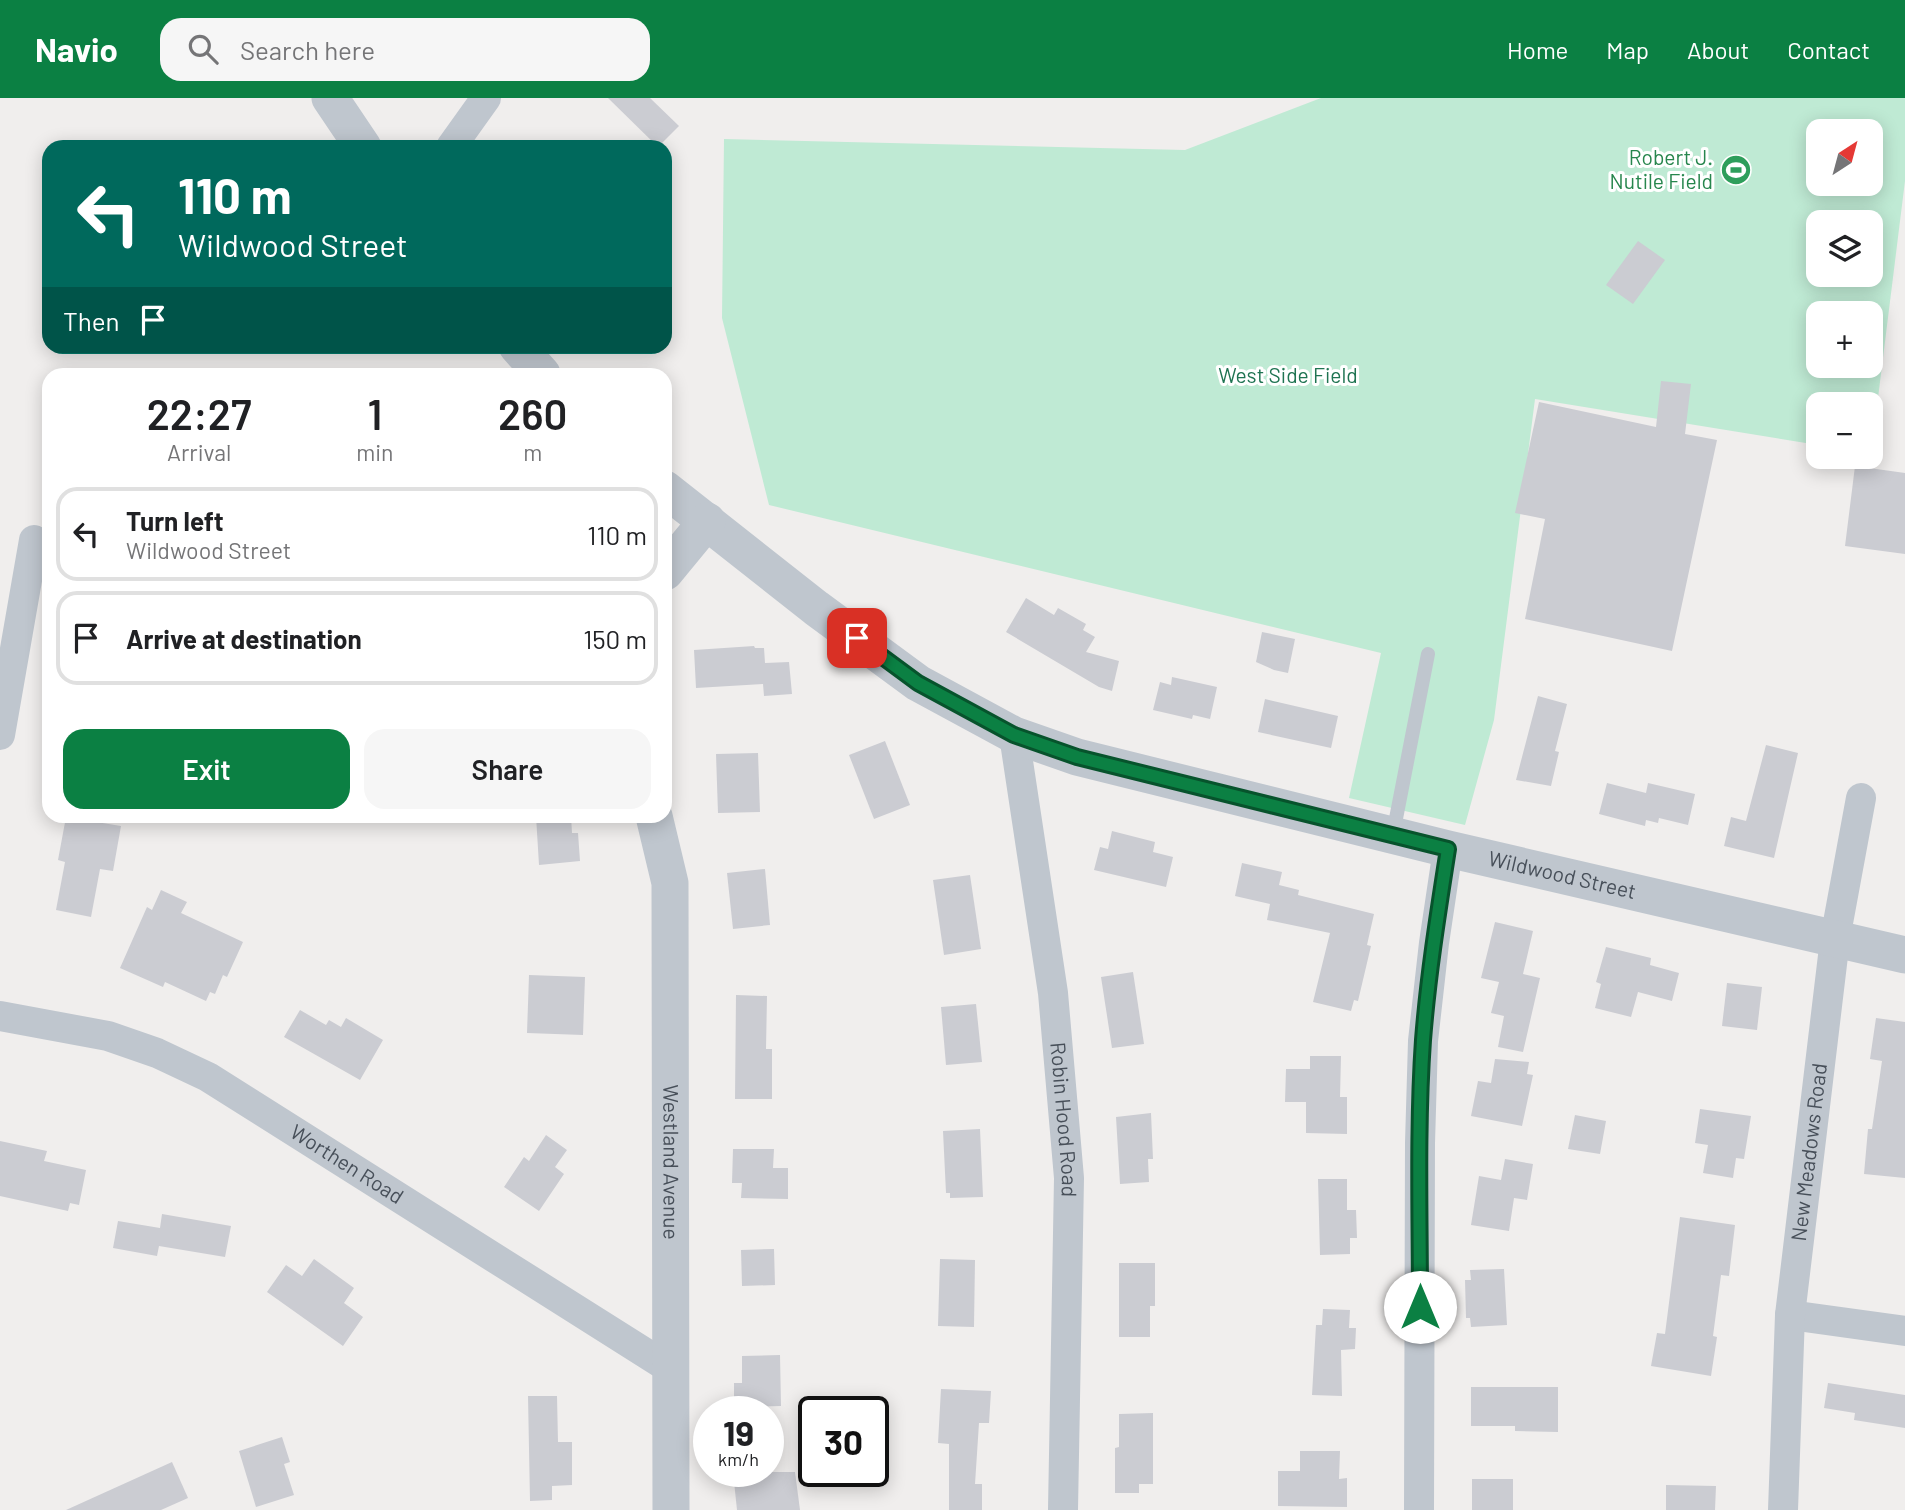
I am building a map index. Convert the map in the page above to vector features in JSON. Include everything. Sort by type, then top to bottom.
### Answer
[{"type":"street","points":[[330,98],[358,140]]},
{"type":"street","points":[[455,140],[486,98]]},
{"type":"street","points":[[524,354],[537,368]]},
{"type":"street","name":"Wildwood Street","points":[[672,494],[816,608],[918,683],[1014,735],[1077,757],[1448,849],[1905,956]]},
{"type":"street","points":[[672,564],[707,521]]},
{"type":"street","points":[[0,735],[34,540]]},
{"type":"street","name":"Robin Hood Road","points":[[1014,735],[1053,993],[1069,1178],[1063,1510]]},
{"type":"street","name":"New Meadows Road","points":[[1783,1510],[1790,1315],[1835,939],[1861,798]]},
{"type":"street","name":"Westland Avenue","points":[[656,823],[670,883],[671,1510]]},
{"type":"street","points":[[1419,1510],[1420,1143],[1423,1041],[1448,849]]},
{"type":"street","name":"Worthen Road","points":[[0,1016],[108,1036],[158,1053],[208,1077],[669,1368]]},
{"type":"street","points":[[1790,1315],[1905,1331]]},
{"type":"lane","points":[[1393,835],[1428,654]]},
{"type":"green space","name":"West Side Field","points":[[1321,98],[1905,98],[1905,181],[1883,358],[1883,301],[1806,301],[1806,378],[1880,378],[1879,392],[1806,392],[1806,443],[1535,399],[1494,720],[1465,825],[1349,798],[1381,653],[769,505],[722,318],[724,139],[1185,150]]},
{"type":"building","points":[[608,98],[650,98],[679,126],[665,140],[651,140]]},
{"type":"building","points":[[1638,241],[1665,260],[1633,304],[1606,285]]},
{"type":"building","points":[[1661,381],[1691,384],[1685,434],[1717,440],[1672,651],[1525,619],[1545,519],[1515,513],[1539,402],[1656,427]]},
{"type":"building","points":[[1855,469],[1905,473],[1905,554],[1845,546]]},
{"type":"building","points":[[1026,598],[1054,615],[1058,608],[1086,624],[1083,630],[1095,637],[1086,652],[1119,661],[1112,691],[1099,687],[1006,632]]},
{"type":"building","points":[[1262,632],[1295,639],[1288,673],[1256,662]]},
{"type":"building","points":[[754,646],[764,648],[765,663],[789,662],[792,694],[764,696],[763,684],[696,688],[694,650]]},
{"type":"building","points":[[1172,677],[1217,687],[1210,719],[1193,715],[1192,719],[1153,710],[1160,682],[1171,685]]},
{"type":"building","points":[[1538,696],[1567,704],[1555,751],[1559,752],[1551,786],[1516,780]]},
{"type":"building","points":[[1265,699],[1338,716],[1331,748],[1258,732]]},
{"type":"building","points":[[885,741],[910,805],[874,819],[849,755]]},
{"type":"building","points":[[1766,745],[1798,753],[1774,858],[1724,846],[1731,817],[1746,821]]},
{"type":"building","points":[[758,753],[760,812],[718,813],[716,754]]},
{"type":"building","points":[[1607,783],[1646,793],[1648,783],[1695,794],[1688,825],[1659,818],[1658,823],[1646,820],[1645,826],[1599,814]]},
{"type":"building","points":[[65,823],[121,826],[113,871],[100,869],[91,917],[56,910],[65,862],[58,860]]},
{"type":"building","points":[[536,823],[571,823],[572,833],[578,833],[580,861],[539,865]]},
{"type":"building","points":[[1112,831],[1155,842],[1153,852],[1173,857],[1166,887],[1094,870],[1100,847],[1108,849]]},
{"type":"building","points":[[1242,863],[1282,872],[1279,885],[1299,890],[1298,895],[1374,914],[1367,945],[1371,946],[1358,1001],[1354,1000],[1351,1011],[1313,1002],[1330,933],[1267,920],[1270,904],[1235,896]]},
{"type":"building","points":[[765,869],[770,925],[733,929],[727,873]]},
{"type":"building","points":[[970,875],[981,949],[944,955],[933,880]]},
{"type":"building","points":[[161,890],[187,902],[181,913],[243,942],[227,977],[223,975],[215,994],[210,992],[206,1001],[165,982],[163,987],[120,968],[147,907],[152,910]]},
{"type":"building","points":[[1495,922],[1533,931],[1523,974],[1540,978],[1523,1052],[1498,1047],[1504,1016],[1491,1013],[1499,982],[1481,978]]},
{"type":"building","points":[[1606,947],[1651,958],[1650,965],[1679,973],[1672,1001],[1638,992],[1631,1017],[1595,1008],[1601,984],[1596,982]]},
{"type":"building","points":[[1133,972],[1144,1044],[1112,1048],[1101,977]]},
{"type":"building","points":[[529,975],[585,977],[583,1035],[527,1033]]},
{"type":"building","points":[[1727,983],[1762,987],[1757,1030],[1722,1026]]},
{"type":"building","points":[[736,995],[767,996],[766,1049],[772,1049],[772,1099],[735,1099]]},
{"type":"building","points":[[976,1004],[982,1062],[946,1065],[941,1007]]},
{"type":"building","points":[[300,1010],[326,1025],[329,1020],[341,1027],[346,1018],[383,1040],[360,1080],[284,1037]]},
{"type":"building","points":[[1876,1018],[1905,1022],[1905,1178],[1864,1174],[1868,1129],[1872,1129],[1882,1061],[1870,1059]]},
{"type":"building","points":[[1310,1056],[1341,1056],[1340,1097],[1347,1097],[1347,1134],[1306,1133],[1306,1102],[1285,1102],[1286,1069],[1310,1069]]},
{"type":"building","points":[[1495,1059],[1529,1062],[1527,1074],[1533,1075],[1522,1126],[1471,1116],[1478,1081],[1491,1083]]},
{"type":"building","points":[[1700,1109],[1751,1116],[1744,1159],[1736,1158],[1733,1178],[1703,1173],[1708,1145],[1695,1143]]},
{"type":"building","points":[[1151,1113],[1153,1159],[1148,1159],[1149,1182],[1120,1184],[1116,1117]]},
{"type":"building","points":[[1575,1115],[1606,1121],[1600,1154],[1568,1149]]},
{"type":"building","points":[[980,1129],[983,1197],[950,1198],[950,1193],[946,1193],[943,1131]]},
{"type":"building","points":[[546,1135],[567,1150],[555,1167],[564,1174],[539,1211],[504,1187],[524,1157],[529,1161]]},
{"type":"building","points":[[0,1141],[47,1151],[44,1161],[86,1170],[79,1205],[70,1203],[68,1211],[0,1196]]},
{"type":"building","points":[[733,1149],[774,1149],[773,1168],[788,1168],[788,1199],[741,1198],[742,1183],[732,1183]]},
{"type":"building","points":[[1505,1159],[1533,1164],[1527,1200],[1514,1198],[1509,1231],[1471,1225],[1479,1176],[1501,1180]]},
{"type":"building","points":[[1318,1179],[1347,1179],[1347,1210],[1356,1210],[1357,1238],[1350,1238],[1350,1254],[1320,1255]]},
{"type":"building","points":[[162,1214],[231,1226],[225,1257],[159,1246],[157,1256],[113,1248],[118,1221],[160,1228]]},
{"type":"building","points":[[1680,1217],[1735,1225],[1729,1276],[1721,1275],[1713,1336],[1717,1337],[1711,1376],[1651,1366],[1657,1333],[1665,1334]]},
{"type":"building","points":[[774,1249],[775,1285],[742,1286],[741,1250]]},
{"type":"building","points":[[314,1259],[354,1288],[344,1303],[363,1317],[343,1346],[267,1292],[286,1265],[302,1276]]},
{"type":"building","points":[[940,1259],[975,1260],[974,1327],[938,1326]]},
{"type":"building","points":[[1119,1263],[1155,1263],[1155,1306],[1150,1306],[1150,1337],[1119,1337]]},
{"type":"building","points":[[1504,1269],[1507,1325],[1471,1327],[1470,1318],[1466,1318],[1465,1280],[1471,1280],[1470,1270]]},
{"type":"building","points":[[1323,1309],[1350,1310],[1349,1328],[1356,1328],[1355,1349],[1341,1350],[1342,1396],[1312,1395],[1316,1325],[1322,1325]]},
{"type":"building","points":[[780,1355],[781,1396],[734,1396],[734,1383],[742,1383],[742,1356]]},
{"type":"building","points":[[1828,1383],[1905,1395],[1905,1428],[1854,1420],[1855,1413],[1824,1408]]},
{"type":"building","points":[[1471,1387],[1558,1387],[1558,1432],[1515,1431],[1515,1426],[1471,1426]]},
{"type":"building","points":[[941,1389],[991,1391],[989,1423],[979,1423],[975,1484],[982,1484],[982,1510],[949,1510],[949,1444],[938,1443]]},
{"type":"building","points":[[528,1396],[557,1396],[558,1442],[572,1442],[572,1485],[552,1486],[552,1500],[530,1501]]},
{"type":"building","points":[[1153,1413],[1153,1484],[1139,1484],[1139,1493],[1115,1493],[1115,1448],[1119,1447],[1119,1414]]},
{"type":"building","points":[[282,1437],[290,1462],[284,1464],[294,1495],[256,1507],[239,1451]]},
{"type":"building","points":[[1300,1451],[1340,1451],[1339,1479],[1347,1478],[1347,1507],[1278,1506],[1278,1471],[1300,1471]]},
{"type":"building","points":[[172,1462],[188,1498],[161,1510],[66,1510]]},
{"type":"building","points":[[784,1472],[795,1472],[800,1510],[737,1510],[735,1487],[784,1487]]},
{"type":"building","points":[[1472,1479],[1513,1479],[1513,1510],[1472,1510]]},
{"type":"building","points":[[1666,1485],[1716,1486],[1715,1510],[1666,1510]]},
{"type":"place","name":"Robert J. Nutile Field","points":[[1736,170]]},
{"type":"route","points":[[857,638],[918,683],[1014,735],[1077,757],[1448,849],[1423,1041],[1420,1307]]}]
